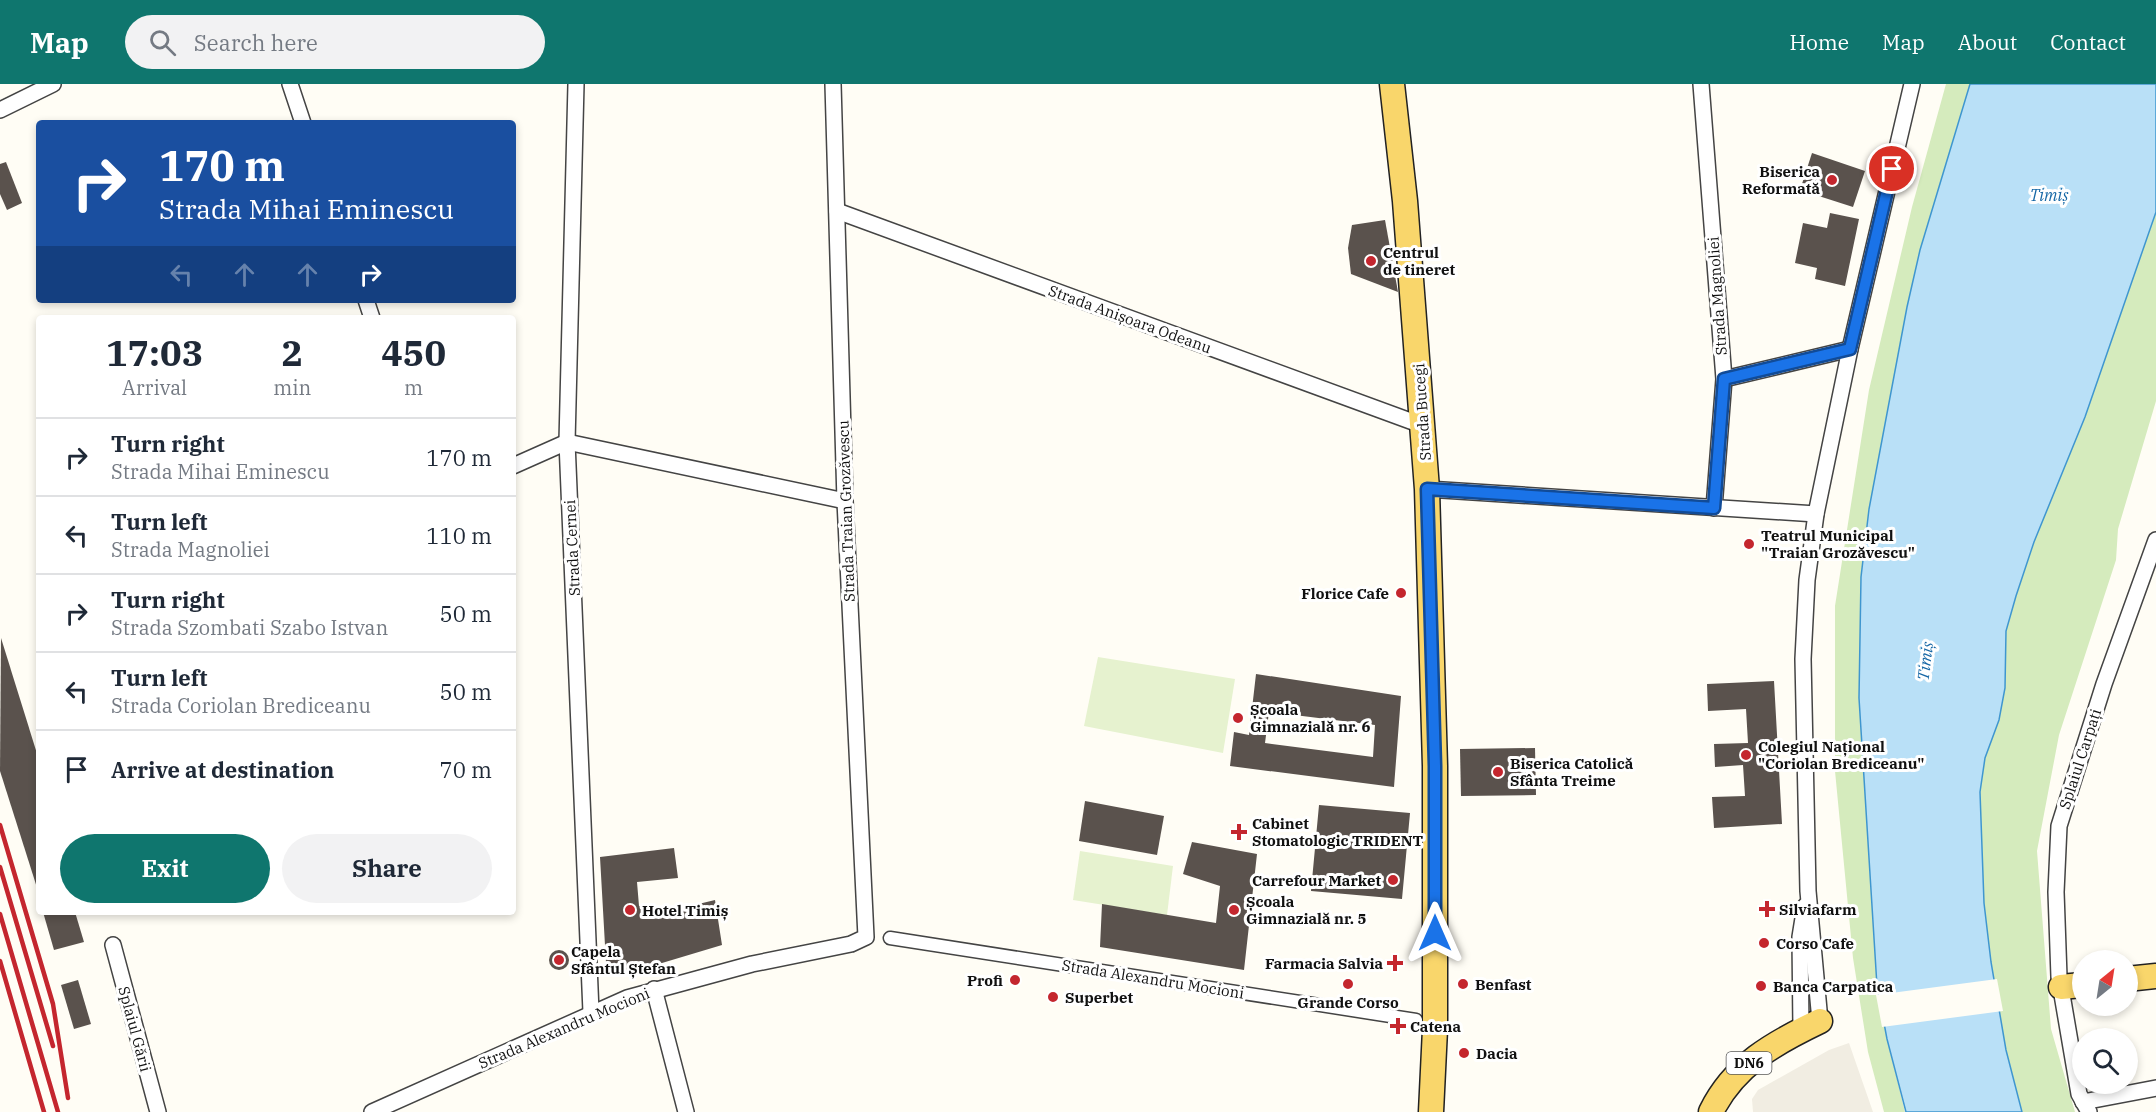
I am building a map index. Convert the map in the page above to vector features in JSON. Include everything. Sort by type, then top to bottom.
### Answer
[{"type":"main road","name":"Strada Bucegi","points":[[1392,84],[1405,201],[1424,426],[1427,489],[1435,776],[1426,1024],[1431,1112]]},
{"type":"main road","points":[[2138,978],[2156,976]]},
{"type":"main road","name":"DN6","points":[[1711,1112],[1723,1088],[1743,1068],[1811,1026]]},
{"type":"street","points":[[0,110],[52,84]]},
{"type":"street","points":[[290,84],[302,120]]},
{"type":"street","name":"Strada Cernei","points":[[576,84],[567,442],[591,1012]]},
{"type":"street","name":"Strada Traian Grozăvescu","points":[[833,84],[845,501],[866,937]]},
{"type":"street","name":"Strada Magnoliei","points":[[1701,84],[1724,379],[1714,508]]},
{"type":"street","points":[[1811,1026],[1800,937],[1808,891],[1803,659],[1807,580],[1816,514],[1850,349],[1912,84]]},
{"type":"street","name":"Strada Anișoara Odeanu","points":[[837,211],[1424,426]]},
{"type":"street","points":[[1724,379],[1850,349]]},
{"type":"street","points":[[516,465],[567,442],[845,501]]},
{"type":"street","points":[[1427,489],[1816,514]]},
{"type":"street","name":"Splaiul Carpați","points":[[2086,1107],[2076,1083],[2071,986],[2056,892],[2059,826],[2104,684],[2156,540]]},
{"type":"street","name":"Strada Alexandru Mocioni","points":[[372,1112],[591,1012],[654,989],[752,964],[851,944],[866,937]]},
{"type":"street","name":"Strada Alexandru Mocioni","points":[[890,938],[1426,1024]]},
{"type":"street","name":"Splaiul Gării","points":[[113,945],[158,1112]]},
{"type":"street","points":[[654,989],[686,1112]]},
{"type":"street","points":[[2086,1107],[2156,1088]]},
{"type":"green space","points":[[1946,84],[1970,84],[1920,250],[1907,307],[1869,509],[1861,577],[1859,698],[1877,986],[1905,1112],[1884,1112],[1868,1052],[1853,958],[1835,771],[1835,606],[1869,390],[1912,207]]},
{"type":"green space","points":[[2156,212],[2156,401],[2118,529],[2116,560],[2059,735],[2037,851],[2051,1029],[2075,1112],[2022,1112],[2006,1050],[1991,962],[1984,903],[1980,792],[1985,758],[1999,720],[2005,688],[2006,631],[2016,596],[2034,542],[2085,417]]},
{"type":"green space","points":[[1098,657],[1235,679],[1223,753],[1084,726]]},
{"type":"green space","points":[[1080,851],[1173,866],[1167,915],[1073,900]]},
{"type":"shaded area","points":[[1849,1043],[1873,1112],[1753,1112],[1752,1099],[1758,1090],[1829,1050]]},
{"type":"water","name":"Timiș","points":[[1970,84],[2156,84],[2156,212],[2085,417],[2034,542],[2016,596],[2006,631],[2005,688],[1999,720],[1985,758],[1980,792],[1984,903],[1991,962],[2006,1050],[2022,1112],[1906,1112],[1887,1039],[1877,986],[1859,698],[1861,577],[1869,509],[1907,307],[1920,250]]},
{"type":"pier","points":[[1997,979],[2003,1011],[1882,1027],[1876,995]]},
{"type":"building","name":"Biserica Reformată","points":[[1812,153],[1865,171],[1853,207],[1800,190]]},
{"type":"building","points":[[6,162],[22,203],[7,210],[0,194],[0,164]]},
{"type":"building","points":[[1830,213],[1859,219],[1845,286],[1815,279],[1817,268],[1795,263],[1803,223],[1827,228]]},
{"type":"building","name":"Centrul de tineret","points":[[1385,220],[1398,292],[1351,274],[1348,248],[1352,225]]},
{"type":"building","points":[[1,638],[36,750],[36,885],[0,771]]},
{"type":"building","points":[[1256,674],[1401,696],[1394,787],[1230,766],[1234,732],[1249,735]],"holes":[[[1269,712],[1375,725],[1373,757],[1265,743]]]},
{"type":"building","name":"Colegiul Național \"Coriolan Brediceanu\"","points":[[1774,681],[1782,824],[1714,828],[1712,797],[1745,796],[1743,765],[1715,767],[1714,744],[1748,743],[1746,709],[1708,711],[1707,684]]},
{"type":"building","name":"Biserica Catolică Sfânta Treime","points":[[1535,748],[1536,795],[1461,796],[1460,749]]},
{"type":"building","points":[[1085,801],[1164,816],[1157,855],[1079,841]]},
{"type":"building","points":[[1319,805],[1410,813],[1402,899],[1311,891]]},
{"type":"building","name":"Școala Gimnazială nr. 5","points":[[1192,842],[1257,854],[1244,970],[1100,947],[1102,904],[1216,923],[1220,886],[1183,874]]},
{"type":"building","name":"Hotel Timiș","points":[[674,848],[678,878],[637,882],[639,906],[655,904],[657,914],[715,900],[722,945],[622,975],[606,963],[600,857]]},
{"type":"building","points":[[44,915],[76,915],[84,942],[54,950]]},
{"type":"building","name":"Capela Sfântul Ștefan","points":[[559,950],[566,953],[569,960],[566,967],[559,970],[552,967],[549,960],[552,953]]},
{"type":"building","points":[[78,980],[91,1024],[74,1029],[61,985]]},
{"type":"railway","points":[[0,825],[53,1004],[68,1098]]},
{"type":"railway","points":[[0,867],[53,1046]]},
{"type":"railway","points":[[0,914],[58,1112]]},
{"type":"railway","points":[[0,961],[44,1112]]},
{"type":"place","name":"Biserica Reformată","points":[[1832,180]]},
{"type":"place","name":"Centrul de tineret","points":[[1371,261]]},
{"type":"place","name":"Teatrul Municipal \"Traian Grozăvescu\"","points":[[1749,544]]},
{"type":"place","name":"Florice Cafe","points":[[1401,593]]},
{"type":"place","name":"Școala Gimnazială nr. 6","points":[[1238,718]]},
{"type":"place","name":"Colegiul Național \"Coriolan Brediceanu\"","points":[[1746,755]]},
{"type":"place","name":"Biserica Catolică Sfânta Treime","points":[[1498,772]]},
{"type":"place","name":"Cabinet Stomatologic TRIDENT","points":[[1239,832]]},
{"type":"place","name":"Carrefour Market","points":[[1393,880]]},
{"type":"place","name":"Silviafarm","points":[[1767,909]]},
{"type":"place","name":"Hotel Timiș","points":[[630,910]]},
{"type":"place","name":"Școala Gimnazială nr. 5","points":[[1234,910]]},
{"type":"place","name":"Corso Cafe","points":[[1764,943]]},
{"type":"place","name":"Capela Sfântul Ștefan","points":[[559,960]]},
{"type":"place","name":"Farmacia Salvia","points":[[1395,963]]},
{"type":"place","name":"Profi","points":[[1015,980]]},
{"type":"place","name":"Grande Corso","points":[[1348,984]]},
{"type":"place","name":"Benfast","points":[[1463,984]]},
{"type":"place","name":"Banca Carpatica","points":[[1761,986]]},
{"type":"place","name":"Superbet","points":[[1053,997]]},
{"type":"place","name":"Catena","points":[[1398,1026]]},
{"type":"place","name":"Dacia","points":[[1464,1053]]},
{"type":"route","points":[[1435,933],[1435,766],[1427,489],[1714,508],[1724,379],[1850,349],[1892,169]]}]
